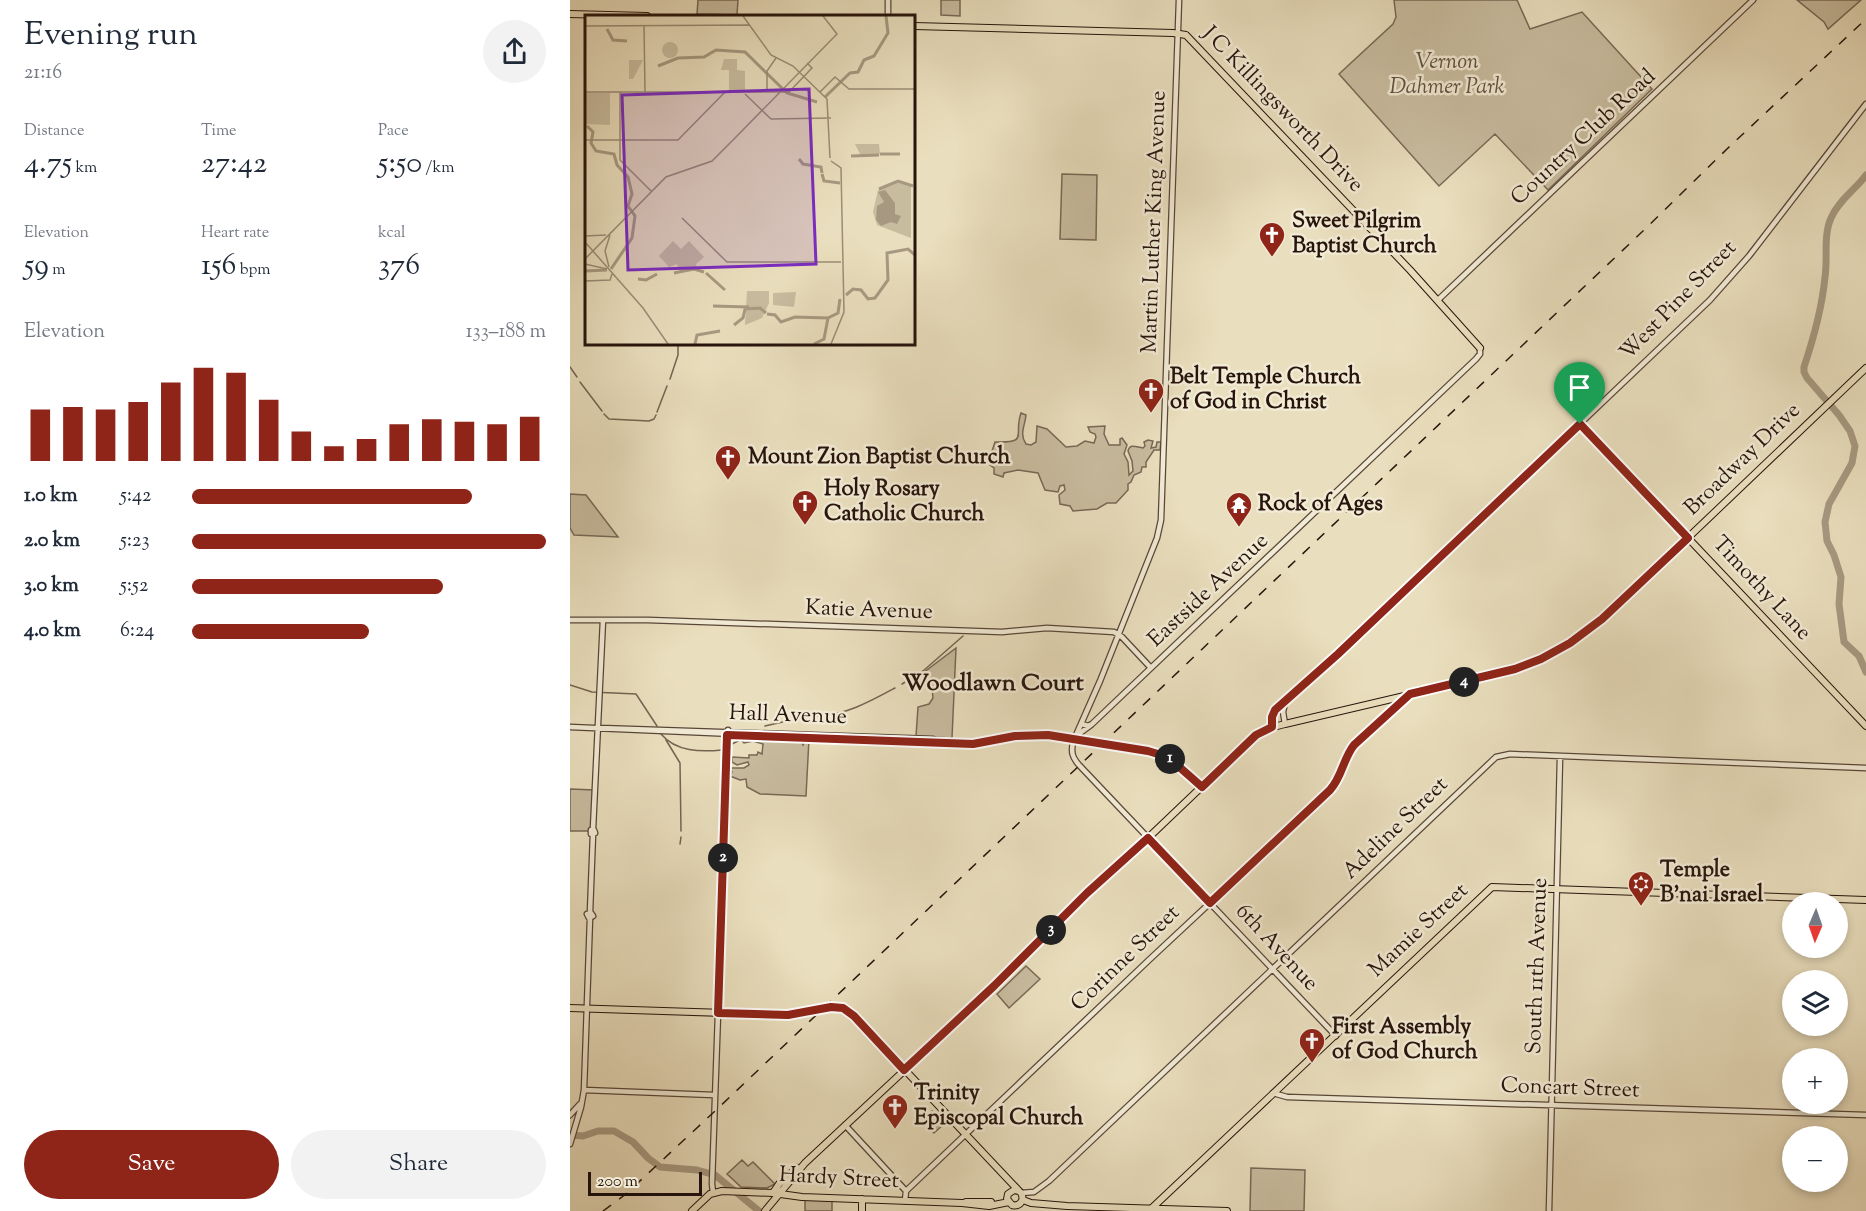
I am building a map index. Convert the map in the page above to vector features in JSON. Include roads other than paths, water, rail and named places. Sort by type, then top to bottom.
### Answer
[{"type":"main road","points":[[570,14],[608,15]]},
{"type":"main road","points":[[915,26],[1178,33]]},
{"type":"main road","name":"J C Killingsworth Drive","points":[[1178,33],[1191,39],[1438,300],[1480,348]]},
{"type":"main road","name":"Broadway Drive","points":[[1285,723],[1515,669],[1564,647],[1602,619],[1866,368]]},
{"type":"main road","name":"Timothy Lane","points":[[1688,538],[1866,726]]},
{"type":"main road","name":"West Pine Street","points":[[767,1209],[783,1180],[994,986],[1087,893],[1256,735],[1285,723]]},
{"type":"main road","name":"Mamie Street","points":[[1152,1208],[1492,887],[1866,900]]},
{"type":"main road","points":[[570,1008],[788,1015],[836,1007],[848,1011],[966,1134],[1014,1199]]},
{"type":"main road","name":"West Pine Street","points":[[776,1194],[805,1162]]},
{"type":"main road","points":[[791,1180],[792,1191],[799,1197]]},
{"type":"main road","points":[[696,1210],[713,1192]]},
{"type":"main road","name":"Hardy Street","points":[[713,1192],[962,1203],[974,1200],[995,1202],[1014,1199],[1067,1206],[1227,1211]]},
{"type":"main road","points":[[764,1193],[769,1198],[767,1209]]},
{"type":"main road","points":[[767,1209],[782,1201],[799,1197]]},
{"type":"main road","points":[[862,1199],[862,1211]]},
{"type":"street","name":"Martin Luther King Avenue","points":[[1071,751],[1157,538],[1162,515],[1179,0]]},
{"type":"street","name":"Country Club Road","points":[[1438,300],[1753,0]]},
{"type":"street","name":"West Pine Street","points":[[1272,727],[1274,712],[1580,424],[1729,279],[1866,104]]},
{"type":"street","name":"Eastside Avenue","points":[[1076,736],[1151,669],[1476,359],[1480,354],[1480,348]]},
{"type":"street","name":"Timothy Lane","points":[[1580,424],[1688,538]]},
{"type":"street","name":"Katie Avenue","points":[[570,620],[1002,632],[1047,628],[1111,631],[1119,634]]},
{"type":"street","points":[[570,1143],[584,1090],[603,620]]},
{"type":"street","points":[[1119,634],[1151,669]]},
{"type":"street","name":"Corinne Street","points":[[906,1191],[1330,790],[1338,781],[1348,754],[1354,745],[1410,694]]},
{"type":"street","points":[[1285,723],[1283,710],[1287,701]]},
{"type":"street","points":[[1082,724],[1088,726],[1092,724]]},
{"type":"street","name":"Hall Avenue","points":[[570,727],[978,742],[1015,736],[1066,737],[1148,751],[1168,757],[1202,787]]},
{"type":"street","points":[[713,1192],[714,1095],[728,733]]},
{"type":"street","name":"6th Avenue","points":[[1071,751],[1073,759],[1336,1036]]},
{"type":"street","name":"Adeline Street","points":[[1014,1199],[1041,1191],[1049,1180],[1493,758],[1504,754],[1866,768]]},
{"type":"street","name":"South 11th Avenue","points":[[1548,1211],[1560,757]]},
{"type":"street","points":[[584,1090],[714,1095]]},
{"type":"street","name":"Concart Street","points":[[1273,1093],[1287,1097],[1866,1115]]},
{"type":"street","points":[[574,1128],[573,1119],[570,1116],[581,1102]]},
{"type":"street","points":[[845,1125],[906,1191],[905,1201]]},
{"type":"waterway","points":[[1866,175],[1838,206],[1831,218],[1826,240],[1826,270],[1822,300],[1804,367],[1807,378],[1850,431],[1855,446],[1852,463],[1829,504],[1825,522],[1827,541],[1841,577],[1839,604],[1844,642],[1859,656],[1866,672]]},
{"type":"waterway","points":[[670,379],[678,355],[678,345]]},
{"type":"waterway","points":[[570,367],[577,377]]},
{"type":"waterway","points":[[580,382],[602,411]]},
{"type":"waterway","points":[[657,412],[667,386]]},
{"type":"waterway","points":[[604,414],[609,419],[649,421],[656,415]]},
{"type":"waterway","points":[[902,684],[923,671],[963,636]]},
{"type":"waterway","points":[[922,673],[933,690]]},
{"type":"waterway","points":[[570,685],[592,692],[636,694],[657,726]]},
{"type":"waterway","points":[[817,716],[847,711],[895,688]]},
{"type":"waterway","points":[[765,726],[809,716]]},
{"type":"waterway","points":[[661,734],[681,748],[697,751],[722,750]]},
{"type":"waterway","points":[[732,744],[746,737]]},
{"type":"waterway","points":[[666,740],[680,763],[681,831]]},
{"type":"waterway","points":[[680,844],[681,837]]},
{"type":"waterway","points":[[570,1135],[583,1136],[598,1131],[614,1131],[633,1142],[660,1167],[697,1170],[715,1175],[759,1211]]},
{"type":"railway","points":[[603,1211],[626,1194],[714,1112],[1866,19]]},
{"type":"place","name":"Sweet Pilgrim Baptist Church","points":[[1272,258]]},
{"type":"place","name":"Belt Temple Church of God in Christ","points":[[1151,414]]},
{"type":"place","name":"Mount Zion Baptist Church","points":[[728,481]]},
{"type":"place","name":"Holy Rosary Catholic Church","points":[[805,526]]},
{"type":"place","name":"Rock of Ages","points":[[1239,528]]},
{"type":"place","name":"Temple B'nai Israel","points":[[1641,907]]},
{"type":"place","name":"First Assembly of God Church","points":[[1312,1064]]},
{"type":"place","name":"Trinity Episcopal Church","points":[[895,1130]]},
{"type":"district","name":"Woodlawn Court","points":[[993,684]]},
{"type":"park label","name":"Vernon Dahmer Park","points":[[1447,76]]}]
